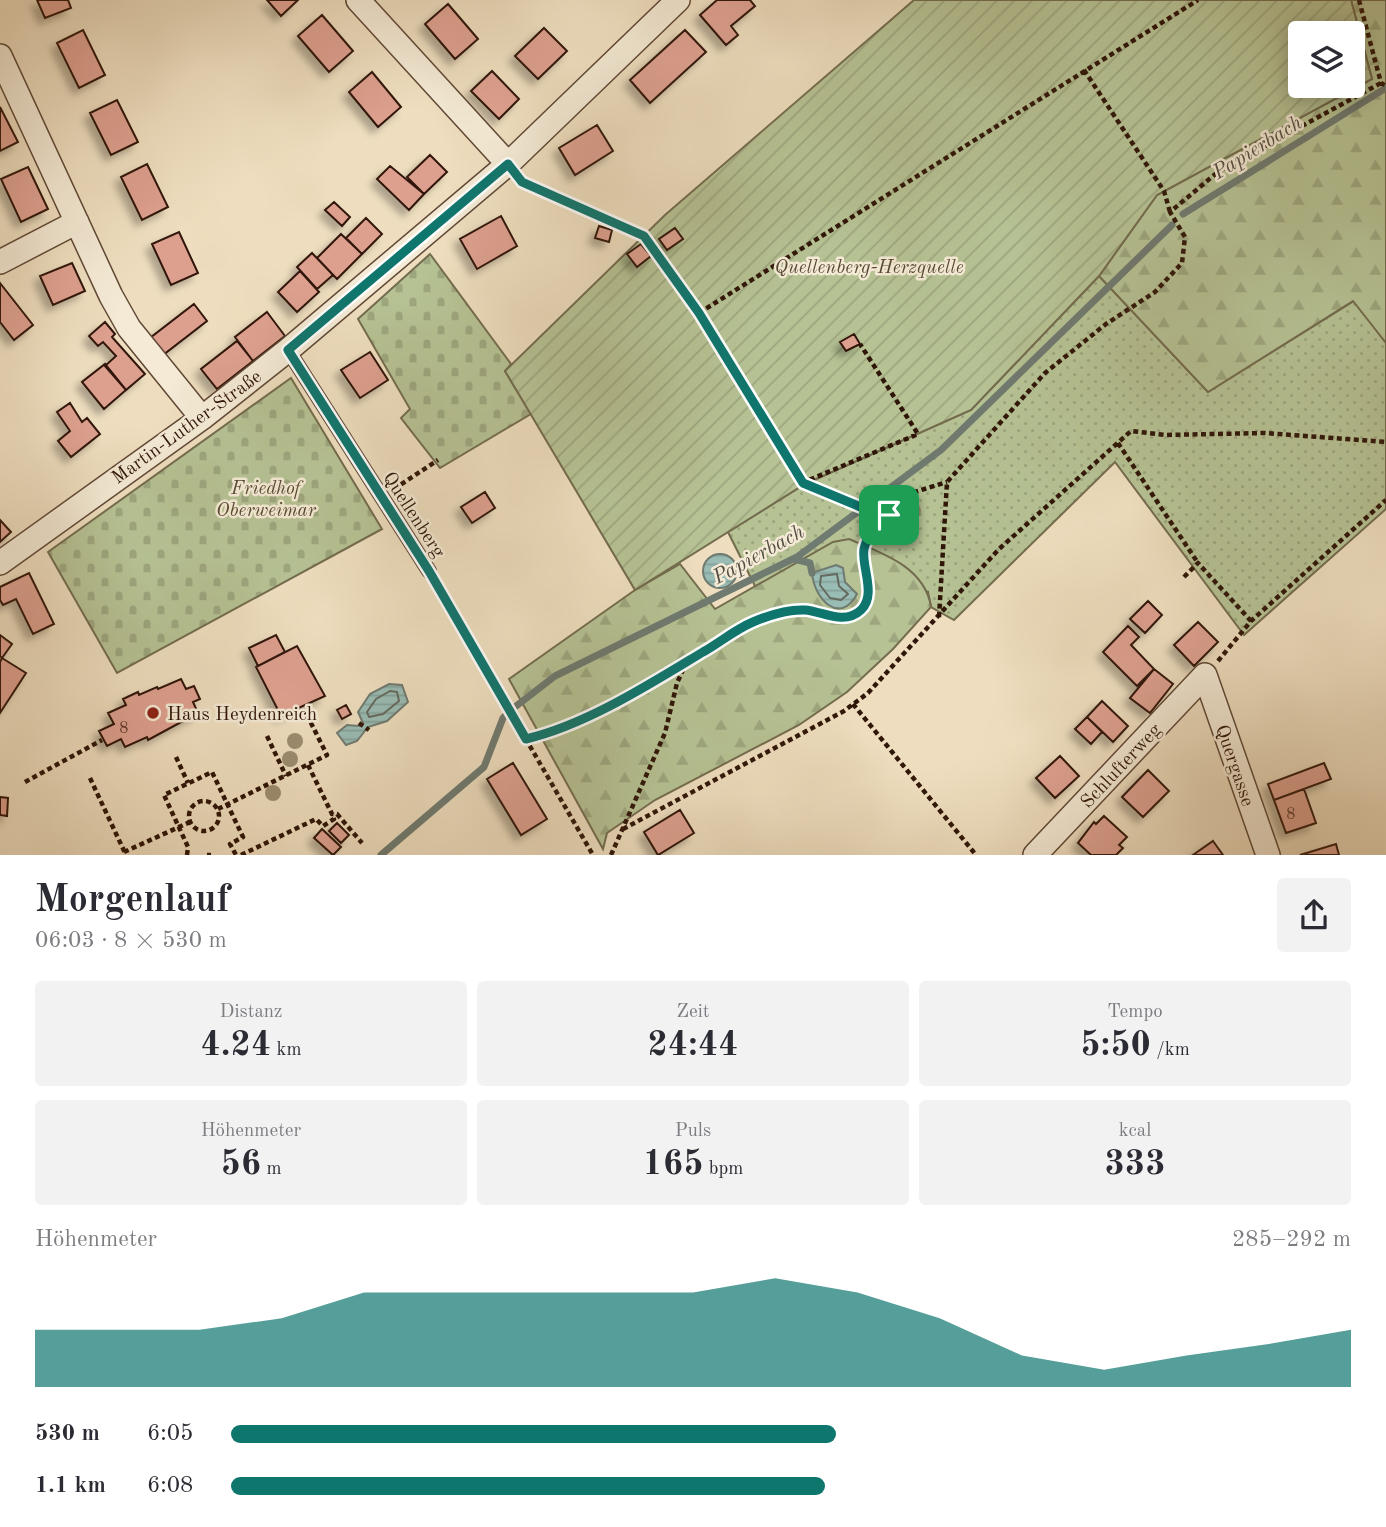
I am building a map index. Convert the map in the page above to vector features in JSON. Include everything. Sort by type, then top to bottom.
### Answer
[{"type":"street","points":[[358,0],[508,164]]},
{"type":"street","name":"Martin-Luther-Straße","points":[[0,564],[202,418],[288,350],[508,164],[678,0]]},
{"type":"street","points":[[0,56],[129,328],[202,418]]},
{"type":"street","points":[[0,262],[77,222]]},
{"type":"street","name":"Schlufterweg","points":[[1035,855],[1205,676]]},
{"type":"street","name":"Quergasse","points":[[1205,676],[1268,855]]},
{"type":"lane","name":"Quellenberg","points":[[288,350],[429,571]]},
{"type":"path","points":[[699,313],[1198,0]]},
{"type":"path","points":[[1170,212],[1219,171],[1384,84],[1359,0]]},
{"type":"path","points":[[593,855],[526,739],[556,732],[695,657],[752,622],[791,611],[807,610],[828,617],[846,617],[860,611],[867,599],[864,550],[871,533],[915,492],[947,482],[1045,373],[1106,324],[1155,292],[1182,263],[1185,237],[1170,212],[1164,191],[1084,70]]},
{"type":"path","points":[[508,164],[522,182],[644,236],[699,313],[803,483],[863,508],[889,515]]},
{"type":"path","points":[[803,483],[918,434],[860,344]]},
{"type":"path","points":[[623,829],[710,785],[853,704],[938,619],[999,549],[1073,480],[1131,431],[1165,435],[1265,433],[1386,442]]},
{"type":"path","points":[[1118,443],[1198,563],[1251,621]]},
{"type":"path","points":[[382,497],[438,460]]},
{"type":"path","points":[[938,619],[947,482]]},
{"type":"path","points":[[1205,676],[1251,621],[1386,500]]},
{"type":"path","points":[[1184,577],[1198,563]]},
{"type":"path","name":"Quellenberg","points":[[429,571],[526,739]]},
{"type":"path","points":[[611,855],[665,733],[677,683],[683,670],[695,657]]},
{"type":"path","points":[[853,704],[976,855]]},
{"type":"path","points":[[218,810],[327,755],[306,713]]},
{"type":"path","points":[[359,723],[369,730]]},
{"type":"path","points":[[267,736],[286,776]]},
{"type":"path","points":[[25,782],[102,740]]},
{"type":"path","points":[[176,757],[188,783]]},
{"type":"path","points":[[187,855],[188,848],[163,795],[212,772],[243,837],[230,844],[238,855],[316,819],[323,827],[334,819],[308,765]]},
{"type":"path","points":[[90,778],[125,853],[190,822]]},
{"type":"path","points":[[200,801],[211,802],[218,810],[217,824],[210,830],[201,831],[190,822],[189,812],[200,801]]},
{"type":"path","points":[[332,814],[337,814],[362,843]]},
{"type":"green space","name":"Quellenberg-Herzquelle","points":[[914,0],[1351,0],[1357,21],[1288,21],[1288,98],[1337,98],[1157,195],[1099,276],[971,410],[805,484],[635,590],[505,371],[665,215]]},
{"type":"green space","points":[[1351,0],[1386,0],[1386,343],[1353,301],[1208,392],[1099,276],[1157,195],[1337,98],[1365,98],[1365,83],[1372,79],[1365,53],[1365,21],[1357,21]]},
{"type":"green space","name":"Quellenberg-Herzquelle","points":[[1365,53],[1372,79],[1365,83]]},
{"type":"green space","points":[[430,254],[511,364],[505,371],[531,414],[440,468],[401,418],[410,409],[358,319]]},
{"type":"green space","points":[[1099,276],[1208,392],[1354,301],[1386,343],[1386,509],[1244,635],[1115,462],[954,620],[931,607],[928,592],[774,577],[756,588],[728,532],[805,484],[971,410]]},
{"type":"green space","name":"Friedhof Oberweimar","points":[[291,378],[382,529],[117,673],[48,552]]},
{"type":"green space","points":[[849,539],[888,556],[911,572],[927,593],[931,607],[893,649],[847,692],[799,725],[655,800],[607,833],[603,849],[509,679],[635,590],[680,564],[715,609],[833,542]]},
{"type":"water","points":[[720,554],[732,559],[737,571],[732,583],[720,588],[708,583],[703,571],[708,559]]},
{"type":"water","points":[[836,565],[843,568],[845,582],[857,594],[843,608],[836,608],[823,600],[817,592],[812,573]]},
{"type":"water","points":[[389,684],[402,685],[408,702],[387,721],[368,727],[357,741],[346,745],[337,733],[347,725],[359,726],[363,723],[358,712],[370,694]]},
{"type":"building","points":[[37,0],[68,0],[71,8],[45,18]]},
{"type":"building","points":[[267,0],[298,0],[281,16]]},
{"type":"building","points":[[717,0],[750,0],[755,6],[731,26],[738,35],[726,45],[700,15]]},
{"type":"building","points":[[448,4],[478,39],[455,59],[425,24]]},
{"type":"building","points":[[322,15],[353,51],[329,72],[298,36]]},
{"type":"building","points":[[544,28],[567,51],[538,79],[515,56]]},
{"type":"building","points":[[83,30],[105,75],[79,88],[57,43]]},
{"type":"building","points":[[685,30],[706,52],[650,103],[630,80]]},
{"type":"building","points":[[492,71],[519,99],[499,119],[471,91]]},
{"type":"building","points":[[372,72],[401,107],[378,127],[349,92]]},
{"type":"building","points":[[117,100],[138,142],[111,155],[90,113]]},
{"type":"building","points":[[0,107],[18,142],[0,151]]},
{"type":"building","points":[[597,125],[613,151],[575,175],[559,148]]},
{"type":"building","points":[[430,155],[447,172],[424,194],[407,177]]},
{"type":"building","points":[[147,164],[168,207],[142,220],[121,177]]},
{"type":"building","points":[[390,166],[424,194],[409,210],[377,179]]},
{"type":"building","points":[[28,167],[48,209],[21,222],[1,179]]},
{"type":"building","points":[[334,202],[350,217],[342,226],[325,210]]},
{"type":"building","points":[[501,216],[517,246],[477,269],[460,239]]},
{"type":"building","points":[[366,218],[382,234],[362,254],[346,238]]},
{"type":"building","points":[[599,226],[612,230],[609,242],[595,238]]},
{"type":"building","points":[[675,228],[683,239],[667,250],[659,239]]},
{"type":"building","points":[[179,232],[198,273],[171,285],[152,244]]},
{"type":"building","points":[[341,234],[362,254],[337,279],[317,258]]},
{"type":"building","points":[[641,244],[651,256],[637,267],[627,254]]},
{"type":"building","points":[[312,253],[333,275],[317,289],[297,267]]},
{"type":"building","points":[[72,263],[85,291],[53,305],[40,276]]},
{"type":"building","points":[[300,271],[319,292],[297,312],[278,292]]},
{"type":"building","points":[[0,283],[33,325],[14,340],[0,322]]},
{"type":"building","points":[[194,304],[207,321],[163,355],[150,338]]},
{"type":"building","points":[[267,312],[285,336],[253,361],[235,337]]},
{"type":"building","points":[[105,322],[115,334],[112,337],[145,374],[126,390],[105,366],[116,356],[103,342],[98,346],[89,336]]},
{"type":"building","points":[[854,334],[860,344],[846,351],[840,342]]},
{"type":"building","points":[[237,341],[253,361],[217,389],[201,369]]},
{"type":"building","points":[[370,352],[388,380],[360,398],[341,370]]},
{"type":"building","points":[[105,364],[126,390],[104,409],[82,382]]},
{"type":"building","points":[[70,403],[82,422],[87,418],[100,434],[71,457],[58,441],[70,431],[57,412]]},
{"type":"building","points":[[485,492],[495,508],[472,523],[461,507]]},
{"type":"building","points":[[0,520],[11,532],[0,542]]},
{"type":"building","points":[[29,573],[54,624],[33,634],[16,599],[3,605],[0,600],[0,587]]},
{"type":"building","points":[[1148,601],[1162,615],[1145,633],[1130,619]]},
{"type":"building","points":[[1198,622],[1218,642],[1194,666],[1174,645]]},
{"type":"building","points":[[1128,626],[1139,637],[1131,645],[1154,669],[1137,686],[1103,652]]},
{"type":"building","points":[[0,635],[12,644],[2,658],[0,656]]},
{"type":"building","points":[[276,635],[285,652],[258,666],[249,648]]},
{"type":"building","points":[[297,646],[325,696],[281,716],[256,667]]},
{"type":"building","points":[[2,658],[26,673],[0,713],[0,662]]},
{"type":"building","points":[[1154,669],[1173,684],[1150,713],[1130,698]]},
{"type":"building","name":"Haus Heydenreich","points":[[181,679],[186,689],[194,686],[200,699],[193,702],[198,713],[148,740],[147,737],[125,747],[121,739],[107,746],[99,731],[114,724],[108,713],[126,705],[123,699]]},
{"type":"building","points":[[1102,701],[1128,726],[1113,742],[1087,717]]},
{"type":"building","points":[[346,705],[351,714],[342,719],[337,710]]},
{"type":"building","points":[[1087,717],[1102,732],[1091,744],[1075,729]]},
{"type":"building","points":[[1060,756],[1079,776],[1055,798],[1036,778]]},
{"type":"building","points":[[513,763],[547,819],[521,835],[487,779]]},
{"type":"building","points":[[1324,763],[1331,779],[1274,800],[1268,784]]},
{"type":"building","points":[[1148,770],[1169,791],[1143,817],[1122,797]]},
{"type":"building","points":[[1304,789],[1316,823],[1286,833],[1274,800]]},
{"type":"building","points":[[0,797],[8,798],[7,816],[0,815]]},
{"type":"building","points":[[680,810],[694,833],[658,855],[644,832]]},
{"type":"building","points":[[1104,816],[1127,837],[1119,845],[1123,848],[1116,855],[1091,855],[1078,843],[1094,822],[1096,824]]},
{"type":"building","points":[[337,823],[349,835],[341,843],[329,831]]},
{"type":"building","points":[[322,829],[341,847],[333,855],[314,838]]},
{"type":"building","points":[[1213,841],[1223,855],[1193,855]]},
{"type":"building","points":[[1336,844],[1339,855],[1300,855]]},
{"type":"waterway","name":"Papierbach","points":[[1183,214],[1386,88]]},
{"type":"waterway","name":"Papierbach","points":[[381,855],[484,767],[503,718],[511,710],[555,676],[797,557],[941,450],[1172,225]]},
{"type":"waterway","points":[[794,559],[810,563],[812,573]]},
{"type":"place","name":"Haus Heydenreich","points":[[153,713]]},
{"type":"route","points":[[508,164],[522,182],[644,236],[699,313],[803,483],[863,508],[889,515],[871,533],[864,550],[867,599],[860,611],[846,617],[828,617],[807,610],[791,611],[752,622],[695,657],[556,732],[526,739],[429,571],[288,350],[508,164]]}]
